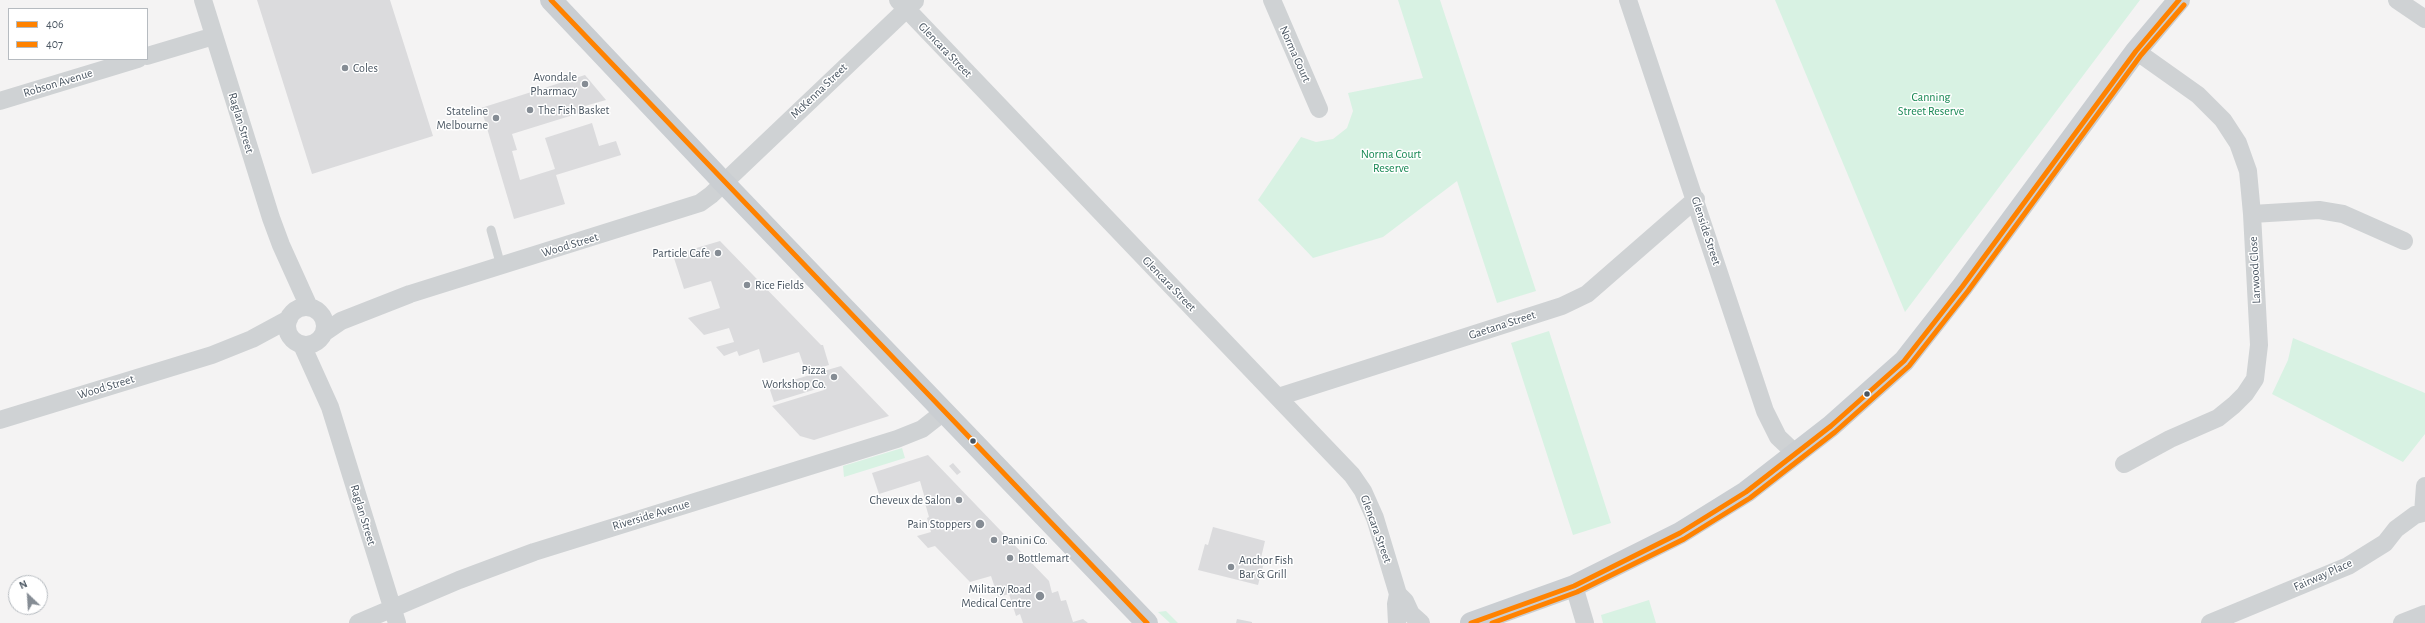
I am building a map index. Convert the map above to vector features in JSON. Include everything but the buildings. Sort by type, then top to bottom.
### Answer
[{"type":"main road","points":[[551,0],[724,183],[945,411],[1147,623]]},
{"type":"main road","points":[[1471,623],[1574,586],[1680,533],[1746,492],[1796,454],[1904,361],[1962,287],[2136,51],[2179,0]]},
{"type":"street","name":"Raglan Street","points":[[203,0],[303,313]]},
{"type":"street","name":"Norma Court","points":[[1272,0],[1319,109]]},
{"type":"street","name":"Glenside Street","points":[[1628,0],[1696,199],[1765,411],[1778,437],[1796,454]]},
{"type":"street","points":[[2397,0],[2425,19]]},
{"type":"street","name":"McKenna Street","points":[[724,183],[906,3]]},
{"type":"street","name":"Glencara Street","points":[[906,3],[1352,475],[1363,491],[1375,518],[1398,594],[1396,604],[1397,623]]},
{"type":"street","points":[[148,56],[214,36]]},
{"type":"street","name":"Larwood Close","points":[[2124,464],[2170,439],[2218,418],[2245,394],[2255,379],[2259,345],[2252,214],[2248,171],[2238,143],[2224,120],[2198,95],[2136,51]]},
{"type":"street","name":"Robson Avenue","points":[[0,101],[135,60]]},
{"type":"street","name":"Wood Street","points":[[323,335],[341,321],[410,294],[696,206],[706,200],[724,183]]},
{"type":"street","name":"Gaetana Street","points":[[1278,397],[1562,306],[1581,297],[1587,294],[1696,199]]},
{"type":"street","points":[[2252,214],[2319,210],[2343,214],[2404,241]]},
{"type":"street","name":"Wood Street","points":[[212,355],[252,339],[303,313],[410,294]]},
{"type":"street","points":[[303,313],[325,322],[323,335],[312,344],[297,343],[288,330],[303,313]]},
{"type":"street","name":"Raglan Street","points":[[323,335],[320,353],[330,407],[394,615]]},
{"type":"street","name":"Wood Street","points":[[0,420],[212,355],[275,341],[297,343]]},
{"type":"street","name":"Raglan Street","points":[[297,343],[330,407]]},
{"type":"street","name":"Riverside Avenue","points":[[358,623],[394,615],[534,552],[897,439],[922,429],[945,411]]},
{"type":"street","name":"Fairway Place","points":[[2217,622],[2348,566],[2385,543],[2396,529],[2415,515],[2424,515],[2425,486]]},
{"type":"street","points":[[1574,586],[1585,623]]},
{"type":"street","name":"Glencara Street","points":[[1398,594],[1405,601],[1411,614],[1421,623]]},
{"type":"street","points":[[2402,623],[2425,614]]},
{"type":"lane","points":[[491,230],[501,266]]},
{"type":"green space","name":"Norma Court Reserve","points":[[1398,0],[1440,0],[1536,291],[1497,303],[1457,181],[1383,237],[1313,258],[1258,200],[1301,137],[1316,142],[1333,139],[1347,128],[1353,111],[1348,93],[1423,78]]},
{"type":"green space","name":"Canning Street Reserve","points":[[1775,0],[2140,0],[1905,312]]},
{"type":"green space","points":[[1549,331],[1611,523],[1573,535],[1511,343]]},
{"type":"green space","points":[[2293,338],[2425,393],[2425,434],[2403,462],[2272,394],[2288,360]]},
{"type":"green space","points":[[902,448],[905,458],[844,477],[843,466]]},
{"type":"green space","points":[[1649,600],[1656,623],[1603,623],[1601,615]]},
{"type":"green space","points":[[1166,611],[1178,623],[1170,623],[1158,612]]},
{"type":"transit line","name":"406","points":[[551,0],[1147,623]]},
{"type":"transit line","name":"406","points":[[1471,623],[1574,586],[1680,533],[1746,492],[1831,426],[1904,361],[1962,287],[2136,51],[2179,0]]},
{"type":"transit line","name":"407","points":[[1492,623],[1577,592],[1684,539],[1750,498],[1835,432],[1909,366],[1968,291],[2141,55],[2184,5]]},
{"type":"place","name":"Coles","points":[[345,68]]},
{"type":"place","name":"Avondale Pharmacy","points":[[585,84]]},
{"type":"place","name":"The Fish Basket","points":[[530,110]]},
{"type":"place","name":"Stateline Melbourne","points":[[496,118]]},
{"type":"place","name":"Particle Cafe","points":[[718,253]]},
{"type":"place","name":"Rice Fields","points":[[747,285]]},
{"type":"place","name":"Pizza Workshop Co.","points":[[834,377]]},
{"type":"place","name":"Cheveux de Salon","points":[[959,500]]},
{"type":"place","name":"Pain Stoppers","points":[[980,524]]},
{"type":"place","name":"Panini Co.","points":[[994,540]]},
{"type":"place","name":"Bottlemart","points":[[1010,558]]},
{"type":"place","name":"Anchor Fish Bar & Grill","points":[[1231,567]]},
{"type":"place","name":"Military Road Medical Centre","points":[[1040,596]]}]
